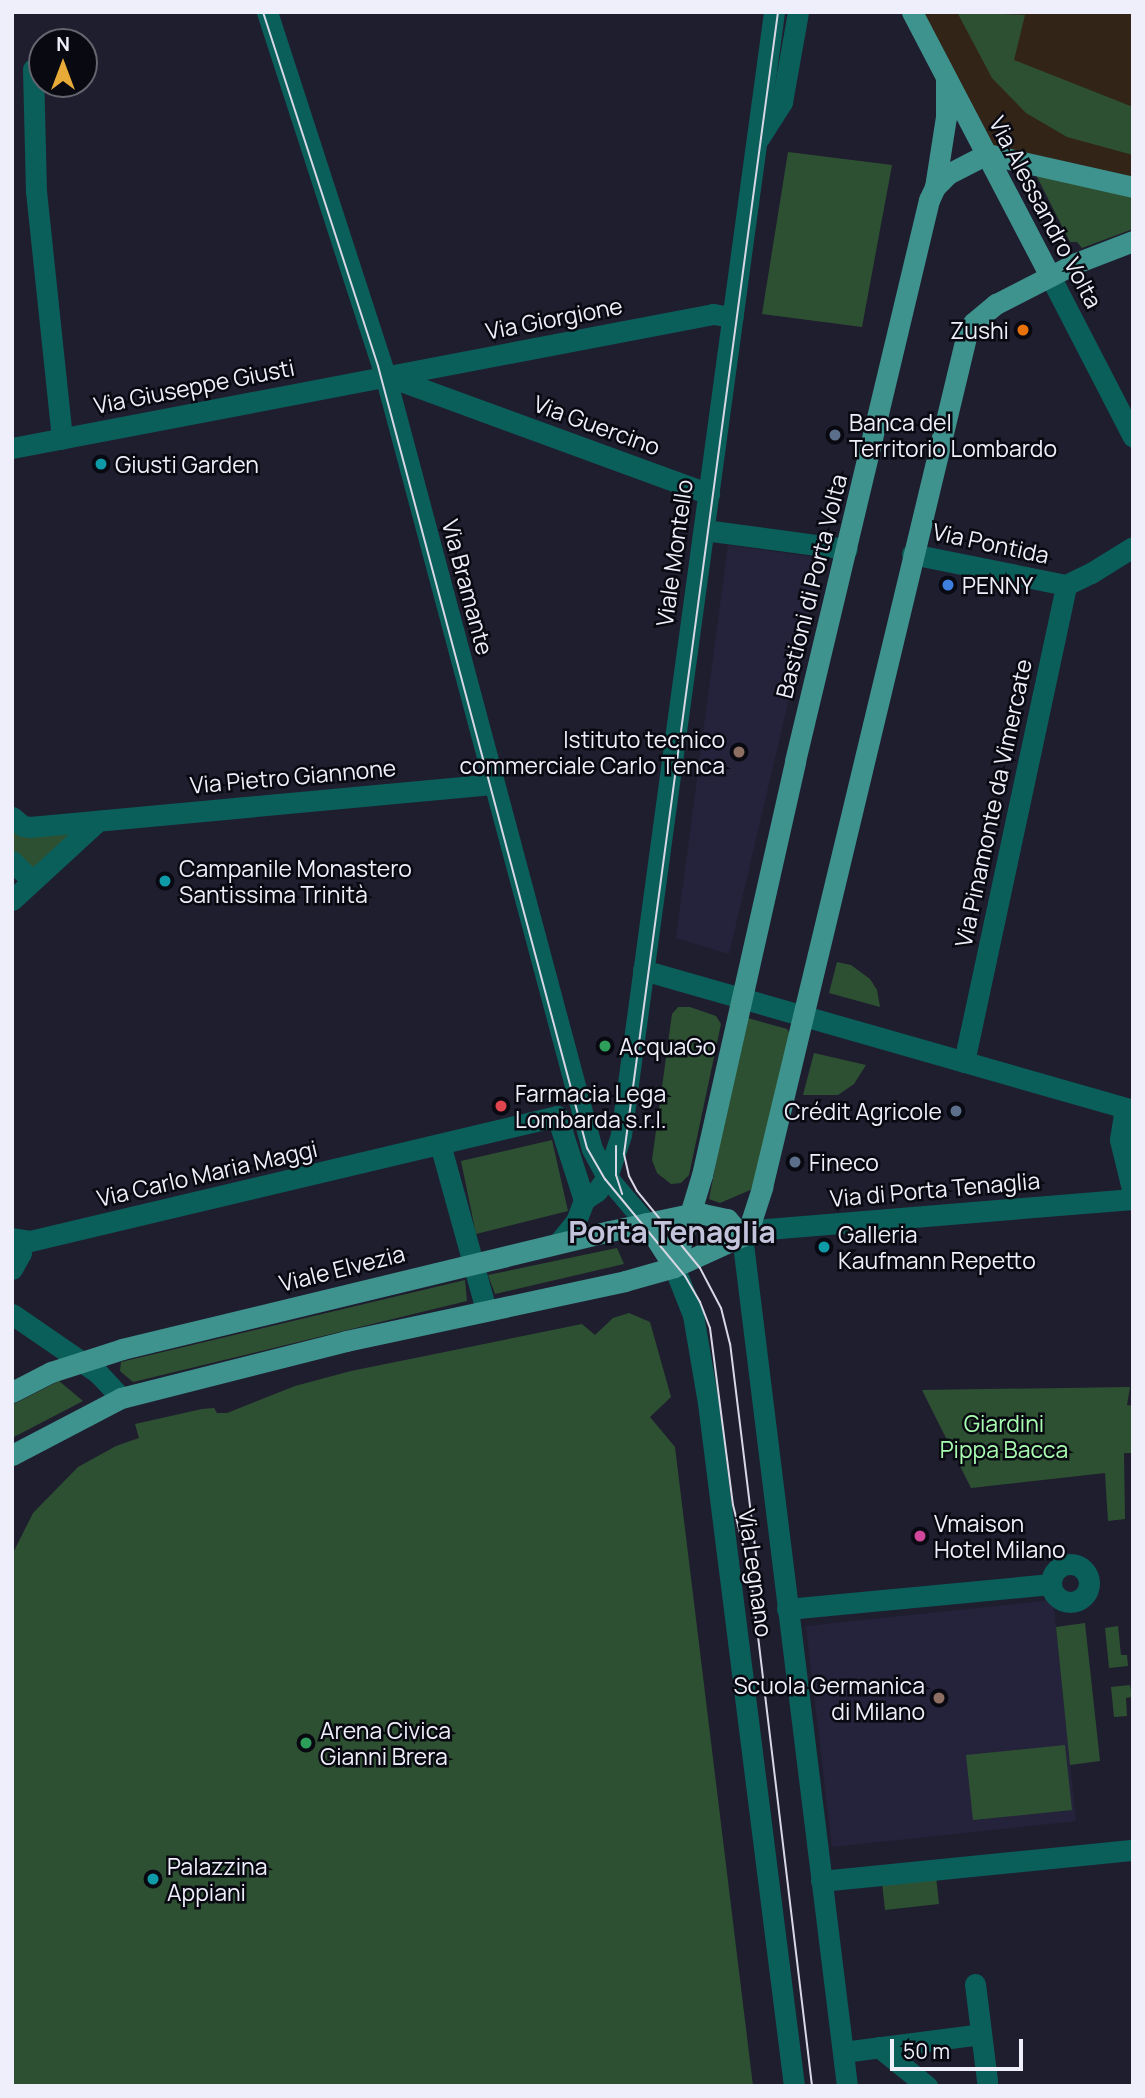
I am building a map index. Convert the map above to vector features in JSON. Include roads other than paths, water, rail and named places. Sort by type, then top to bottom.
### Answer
[{"type":"main road","name":"Via Alessandro Volta","points":[[912,12],[1050,276]]},
{"type":"main road","name":"Bastioni di Porta Volta","points":[[674,1267],[690,1214],[929,200],[935,187],[946,117],[946,78]]},
{"type":"main road","points":[[935,187],[948,174],[986,154],[1133,187]]},
{"type":"main road","points":[[12,1455],[121,1398],[486,1310],[625,1281],[674,1267],[743,1236],[750,1225],[762,1187],[960,355],[973,323],[996,304],[1050,276],[1131,243]]},
{"type":"main road","name":"Viale Elvezia","points":[[12,1392],[51,1372],[81,1361],[473,1262],[646,1223],[690,1214],[727,1219],[743,1236]]},
{"type":"main road","name":"Via Legnano","points":[[646,1223],[674,1267]]},
{"type":"street","name":"Via Bramante","points":[[267,12],[385,376],[492,784],[592,1149],[607,1177]]},
{"type":"street","name":"Viale Montello","points":[[607,1177],[621,1135],[774,12]]},
{"type":"street","name":"Viale Montello","points":[[756,143],[782,102],[798,12]]},
{"type":"street","points":[[34,98],[36,191],[62,439]]},
{"type":"street","name":"Via Alessandro Volta","points":[[1050,276],[1133,437]]},
{"type":"street","name":"Via Giorgione","points":[[385,376],[713,314],[733,317]]},
{"type":"street","points":[[466,361],[461,368],[458,383],[467,405]]},
{"type":"street","name":"Via Guercino","points":[[385,376],[709,494]]},
{"type":"street","name":"Via Giuseppe Giusti","points":[[12,448],[385,376]]},
{"type":"street","points":[[704,530],[847,549]]},
{"type":"street","name":"Via Pontida","points":[[912,554],[1066,585],[1133,547]]},
{"type":"street","name":"Via Pinamonte da Vimercate","points":[[964,1062],[973,1032],[1066,585]]},
{"type":"street","name":"Via Pietro Giannone","points":[[12,817],[23,826],[30,827],[492,784]]},
{"type":"street","points":[[12,900],[98,821]]},
{"type":"street","points":[[12,861],[32,881]]},
{"type":"street","points":[[643,970],[1129,1109],[1120,1140],[1133,1193]]},
{"type":"street","name":"Via Carlo Maria Maggi","points":[[15,1239],[30,1241],[557,1116],[584,1200]]},
{"type":"street","points":[[440,1144],[486,1310]]},
{"type":"street","points":[[559,1242],[576,1221],[584,1200],[597,1191],[607,1177]]},
{"type":"street","name":"Via Legnano","points":[[607,1177],[646,1223]]},
{"type":"street","name":"Via di Porta Tenaglia","points":[[743,1236],[766,1229],[1133,1199]]},
{"type":"street","name":"Via Legnano","points":[[743,1236],[847,2086]]},
{"type":"street","name":"Via Carlo Maria Maggi","points":[[12,1269],[21,1253],[15,1239]]},
{"type":"street","name":"Via Legnano","points":[[674,1267],[693,1314],[708,1403],[794,2086]]},
{"type":"street","points":[[12,1314],[98,1373],[121,1398]]},
{"type":"street","points":[[788,1609],[1051,1584]]},
{"type":"street","points":[[821,1881],[1133,1850]]},
{"type":"street","points":[[975,1984],[987,2081]]},
{"type":"street","points":[[843,2052],[981,2034]]},
{"type":"street","points":[[878,2047],[927,2086]]},
{"type":"tram line","points":[[263,12],[378,366],[587,1148],[605,1179],[685,1276],[700,1302],[710,1328],[733,1505],[751,1578],[812,2086]]},
{"type":"tram line","points":[[758,1571],[730,1344],[721,1308],[700,1268],[637,1191],[629,1176],[624,1154],[778,12]]},
{"type":"tram line","points":[[616,1146],[616,1175],[622,1194]]},
{"type":"place","name":"Zushi","points":[[1023,330]]},
{"type":"place","name":"Banca del Territorio Lombardo","points":[[835,435]]},
{"type":"place","name":"Giusti Garden","points":[[101,464]]},
{"type":"place","name":"PENNY","points":[[948,585]]},
{"type":"place","name":"Istituto tecnico commerciale Carlo Tenca","points":[[739,752]]},
{"type":"place","name":"Campanile Monastero Santissima Trinità","points":[[165,881]]},
{"type":"place","name":"AcquaGo","points":[[605,1046]]},
{"type":"place","name":"Farmacia Lega Lombarda s.r.l.","points":[[501,1106]]},
{"type":"place","name":"Crédit Agricole","points":[[956,1111]]},
{"type":"place","name":"Fineco","points":[[795,1162]]},
{"type":"place","name":"Galleria Kaufmann Repetto","points":[[824,1247]]},
{"type":"place","name":"Vmaison Hotel Milano","points":[[920,1536]]},
{"type":"place","name":"Scuola Germanica di Milano","points":[[939,1698]]},
{"type":"place","name":"Arena Civica Gianni Brera","points":[[306,1743]]},
{"type":"place","name":"Palazzina Appiani","points":[[153,1879]]},
{"type":"district","name":"Porta Tenaglia","points":[[672,1232]]},
{"type":"park label","name":"Giardini Pippa Bacca","points":[[1004,1436]]}]
